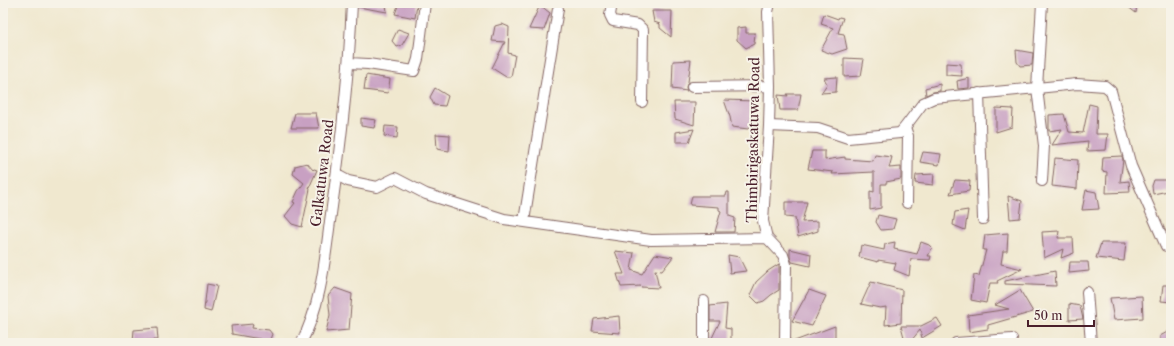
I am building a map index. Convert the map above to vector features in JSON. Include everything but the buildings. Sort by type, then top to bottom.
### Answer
[{"type":"street","name":"Galkatuwa Road","points":[[301,343],[306,334],[316,303],[323,271],[337,175],[349,63],[352,3]]},
{"type":"street","points":[[349,63],[368,64],[414,71],[418,59],[424,3]]},
{"type":"street","points":[[612,3],[610,15],[612,21],[638,25],[643,30],[642,102]]},
{"type":"street","name":"Thimbirigaskatuwa Road","points":[[770,3],[768,12],[770,86],[769,126],[763,221],[767,238],[783,255],[786,264],[786,343]]},
{"type":"street","points":[[1042,3],[1038,88],[1044,146],[1042,181]]},
{"type":"street","points":[[524,221],[558,9]]},
{"type":"street","points":[[769,126],[818,128],[848,138],[900,133],[923,103],[934,98],[1077,84],[1105,86],[1111,91],[1131,166],[1166,246]]},
{"type":"street","points":[[692,88],[770,86]]},
{"type":"street","points":[[979,93],[983,219]]},
{"type":"street","points":[[905,128],[908,136],[907,203]]},
{"type":"street","points":[[337,175],[348,181],[377,187],[395,178],[426,194],[504,219],[651,240],[767,238]]},
{"type":"street","points":[[1087,292],[1091,343]]},
{"type":"street","points":[[704,301],[704,343]]},
{"type":"street","points":[[956,343],[1012,339]]}]
